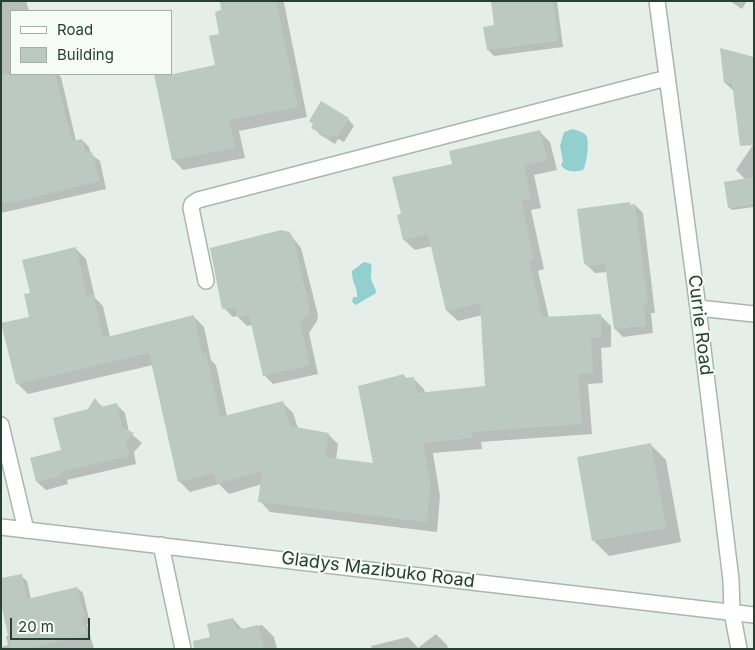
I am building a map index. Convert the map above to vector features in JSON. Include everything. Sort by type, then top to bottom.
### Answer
[{"type":"street","name":"Currie Road","points":[[657,1],[698,308],[731,580],[732,612],[739,649]]},
{"type":"street","points":[[206,282],[191,208],[192,204],[198,200],[667,78]]},
{"type":"street","points":[[698,308],[754,314]]},
{"type":"street","points":[[1,425],[26,530]]},
{"type":"street","name":"Gladys Mazibuko Road","points":[[1,527],[754,615]]},
{"type":"street","points":[[161,545],[183,649]]},
{"type":"water","points":[[573,129],[587,137],[587,159],[583,170],[568,171],[561,165],[563,161],[560,146],[564,132]]},
{"type":"water","points":[[364,262],[371,264],[371,279],[376,293],[356,305],[352,302],[353,297],[357,297],[357,294],[352,271]]},
{"type":"building","points":[[220,1],[276,1],[298,107],[229,120],[235,148],[172,160],[154,75],[172,75],[215,65],[209,36],[219,34],[215,12],[221,10]]},
{"type":"building","points":[[491,1],[553,1],[558,41],[487,50],[483,27],[494,25]]},
{"type":"building","points":[[720,48],[754,57],[754,145],[740,146],[732,83],[724,83]]},
{"type":"building","points":[[1,74],[55,75],[72,141],[82,139],[86,154],[92,152],[100,181],[12,203],[12,200],[1,203]]},
{"type":"building","points":[[321,101],[349,118],[337,137],[331,134],[328,138],[311,128],[313,124],[309,121]]},
{"type":"building","points":[[540,130],[547,160],[524,165],[531,198],[521,200],[534,259],[529,260],[542,317],[601,314],[601,337],[591,338],[593,373],[578,374],[582,424],[472,432],[472,438],[423,443],[430,484],[427,522],[258,502],[262,471],[217,484],[214,473],[178,482],[149,353],[16,384],[1,323],[29,317],[24,294],[30,293],[22,260],[76,247],[87,296],[93,294],[103,338],[194,315],[202,354],[206,353],[220,417],[283,401],[290,426],[329,433],[325,457],[373,463],[358,386],[404,374],[405,378],[414,377],[417,393],[485,386],[480,303],[446,311],[428,234],[403,240],[397,215],[401,214],[392,177],[452,164],[449,151]]},
{"type":"building","points":[[754,177],[754,204],[728,208],[724,182]]},
{"type":"building","points":[[630,202],[630,205],[635,204],[648,305],[644,306],[646,326],[614,329],[605,264],[586,266],[584,264],[577,209]]},
{"type":"building","points":[[281,230],[290,232],[293,238],[309,305],[309,312],[300,324],[310,365],[263,376],[249,315],[237,317],[235,307],[222,309],[210,248]]},
{"type":"building","points":[[95,398],[101,407],[117,403],[122,427],[134,433],[126,443],[129,456],[60,472],[61,476],[36,482],[30,458],[61,450],[53,418],[88,409]]},
{"type":"building","points":[[651,443],[666,528],[592,541],[577,457]]},
{"type":"building","points":[[22,574],[27,599],[77,587],[85,617],[82,618],[87,634],[28,649],[11,649],[1,604],[1,578]]},
{"type":"building","points":[[233,618],[236,630],[258,625],[264,649],[194,649],[193,641],[210,637],[207,624]]}]
